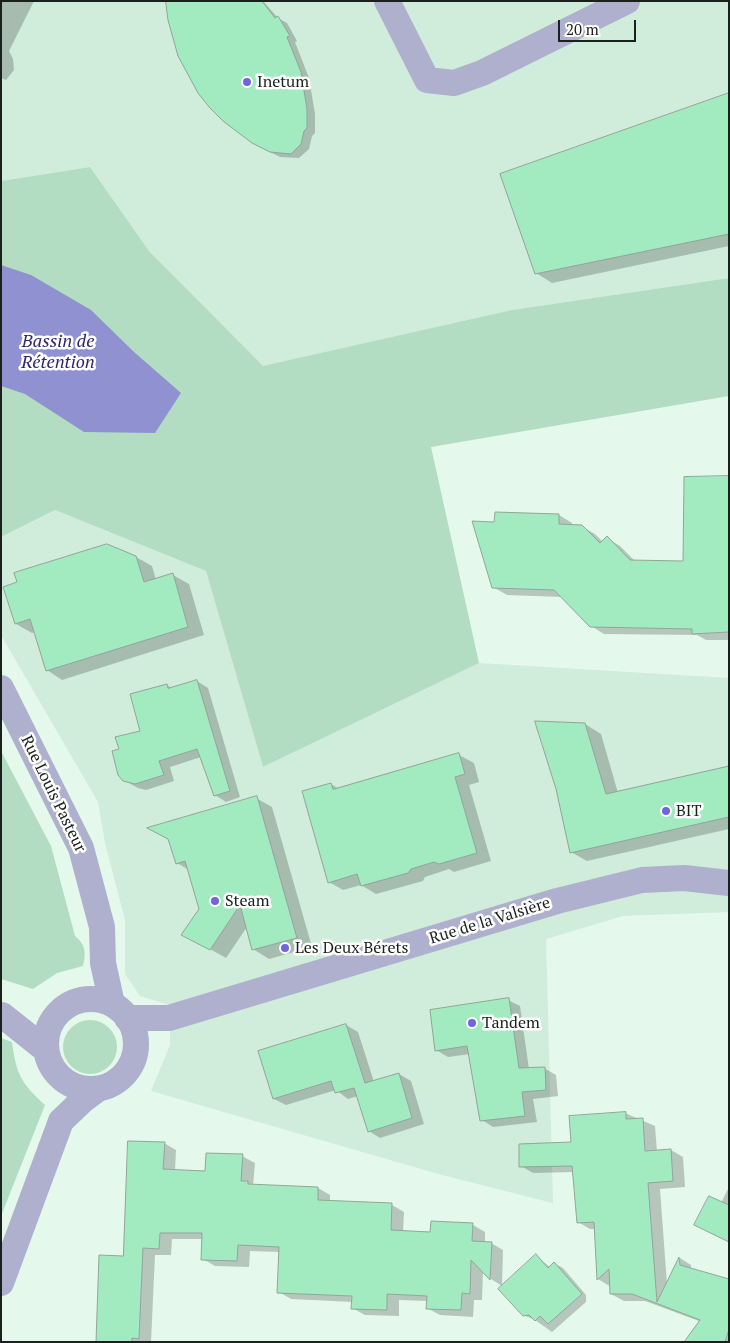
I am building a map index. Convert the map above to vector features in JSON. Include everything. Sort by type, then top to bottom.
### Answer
[{"type":"street","points":[[387,1],[427,80],[454,83],[482,73],[627,1]]},
{"type":"street","name":"Rue Louis Pasteur","points":[[1,688],[81,848],[102,927],[103,963],[120,1011]]},
{"type":"street","name":"Rue de la Valsière","points":[[120,1011],[169,1018],[557,901],[642,880],[684,878],[729,883]]},
{"type":"street","points":[[61,1121],[50,1061],[48,1032],[62,1011],[89,982],[103,963]]},
{"type":"street","points":[[2,1015],[62,1011],[89,999],[120,1011],[133,1029],[136,1042],[134,1056]]},
{"type":"street","points":[[2,1015],[50,1061],[63,1081],[74,1087],[98,1089]]},
{"type":"street","points":[[1,1283],[61,1121],[98,1089],[121,1078],[134,1056],[169,1018]]},
{"type":"shaded area","points":[[1,1],[729,1],[729,278],[512,310],[263,367],[149,251],[90,167],[1,181]]},
{"type":"shaded area","points":[[90,167],[149,251],[263,366],[512,310],[729,278],[729,396],[431,447],[479,663],[263,767],[206,571],[55,510],[1,537],[1,181]]},
{"type":"shaded area","points":[[55,510],[206,571],[263,767],[479,663],[729,678],[729,912],[623,916],[546,939],[553,1203],[442,1175],[151,1091],[170,1045],[170,1005],[140,996],[125,974],[125,920],[105,843],[98,802],[1,635],[1,537]]},
{"type":"shaded area","points":[[1,751],[51,846],[75,936],[81,943],[85,957],[83,966],[57,973],[33,989],[1,979]]},
{"type":"shaded area","points":[[90,1020],[100,1022],[109,1028],[115,1037],[117,1047],[115,1057],[109,1066],[100,1072],[90,1074],[80,1072],[71,1066],[65,1057],[63,1047],[65,1037],[71,1028],[80,1022]]},
{"type":"shaded area","points":[[1,1038],[12,1042],[15,1062],[21,1077],[30,1090],[45,1105],[1,1216]]},
{"type":"water","name":"Bassin de Rétention","points":[[1,265],[31,275],[91,310],[134,352],[181,393],[155,433],[84,432],[25,394],[1,386]]},
{"type":"building","name":"Inetum","points":[[166,1],[262,1],[275,18],[278,16],[290,36],[287,37],[301,72],[307,109],[307,128],[304,131],[301,144],[291,154],[270,152],[252,143],[223,121],[210,108],[198,93],[178,56],[168,20]]},
{"type":"building","points":[[729,93],[729,234],[535,274],[500,174]]},
{"type":"building","points":[[729,476],[729,632],[692,634],[692,629],[590,627],[554,590],[492,588],[472,521],[494,522],[495,512],[559,514],[559,524],[582,525],[600,543],[607,536],[630,560],[683,561],[684,477]]},
{"type":"building","points":[[107,544],[136,556],[144,582],[173,573],[188,627],[46,671],[30,619],[15,624],[3,587],[17,582],[14,573]]},
{"type":"building","points":[[197,680],[230,791],[214,796],[197,749],[159,761],[164,775],[135,784],[123,781],[118,775],[112,751],[119,749],[115,737],[140,731],[130,694],[167,684],[168,688]]},
{"type":"building","points":[[535,721],[585,723],[606,794],[729,766],[729,817],[570,853],[556,789]]},
{"type":"building","points":[[459,753],[465,774],[455,777],[477,853],[439,864],[434,862],[411,869],[408,873],[361,886],[357,874],[328,883],[302,791],[331,783],[333,789]]},
{"type":"building","points":[[257,796],[297,938],[252,950],[240,905],[210,950],[181,935],[199,909],[185,861],[176,864],[168,839],[147,828]]},
{"type":"building","points":[[509,998],[519,1068],[545,1067],[546,1090],[522,1092],[525,1116],[480,1121],[467,1046],[435,1051],[430,1010]]},
{"type":"building","points":[[346,1024],[365,1083],[399,1073],[412,1118],[368,1132],[354,1088],[335,1093],[331,1081],[273,1099],[258,1051]]},
{"type":"building","points":[[626,1112],[626,1119],[643,1118],[645,1151],[671,1149],[673,1181],[648,1183],[657,1302],[679,1257],[680,1265],[729,1279],[729,1329],[725,1342],[684,1342],[700,1320],[632,1294],[610,1294],[609,1269],[597,1280],[594,1222],[577,1223],[572,1166],[519,1167],[519,1144],[571,1142],[569,1116]]},
{"type":"building","points":[[128,1141],[165,1142],[163,1169],[205,1171],[206,1153],[243,1154],[241,1181],[248,1181],[248,1184],[318,1187],[318,1200],[392,1203],[391,1230],[430,1232],[431,1221],[473,1223],[472,1241],[492,1242],[490,1280],[471,1260],[470,1294],[462,1293],[461,1310],[426,1309],[427,1296],[387,1294],[387,1310],[351,1309],[352,1296],[277,1293],[279,1247],[238,1245],[237,1261],[201,1260],[202,1233],[160,1233],[159,1249],[143,1248],[139,1339],[132,1338],[132,1342],[96,1342],[99,1255],[123,1256]]},
{"type":"building","points":[[709,1196],[729,1205],[729,1242],[694,1225]]},
{"type":"building","points":[[536,1254],[548,1268],[554,1262],[582,1294],[548,1324],[540,1316],[535,1321],[529,1315],[523,1316],[498,1289]]},
{"type":"place","name":"Inetum","points":[[247,82]]},
{"type":"place","name":"BIT","points":[[666,811]]},
{"type":"place","name":"Steam","points":[[215,901]]},
{"type":"place","name":"Les Deux Bérets","points":[[285,948]]},
{"type":"place","name":"Tandem","points":[[472,1023]]}]
